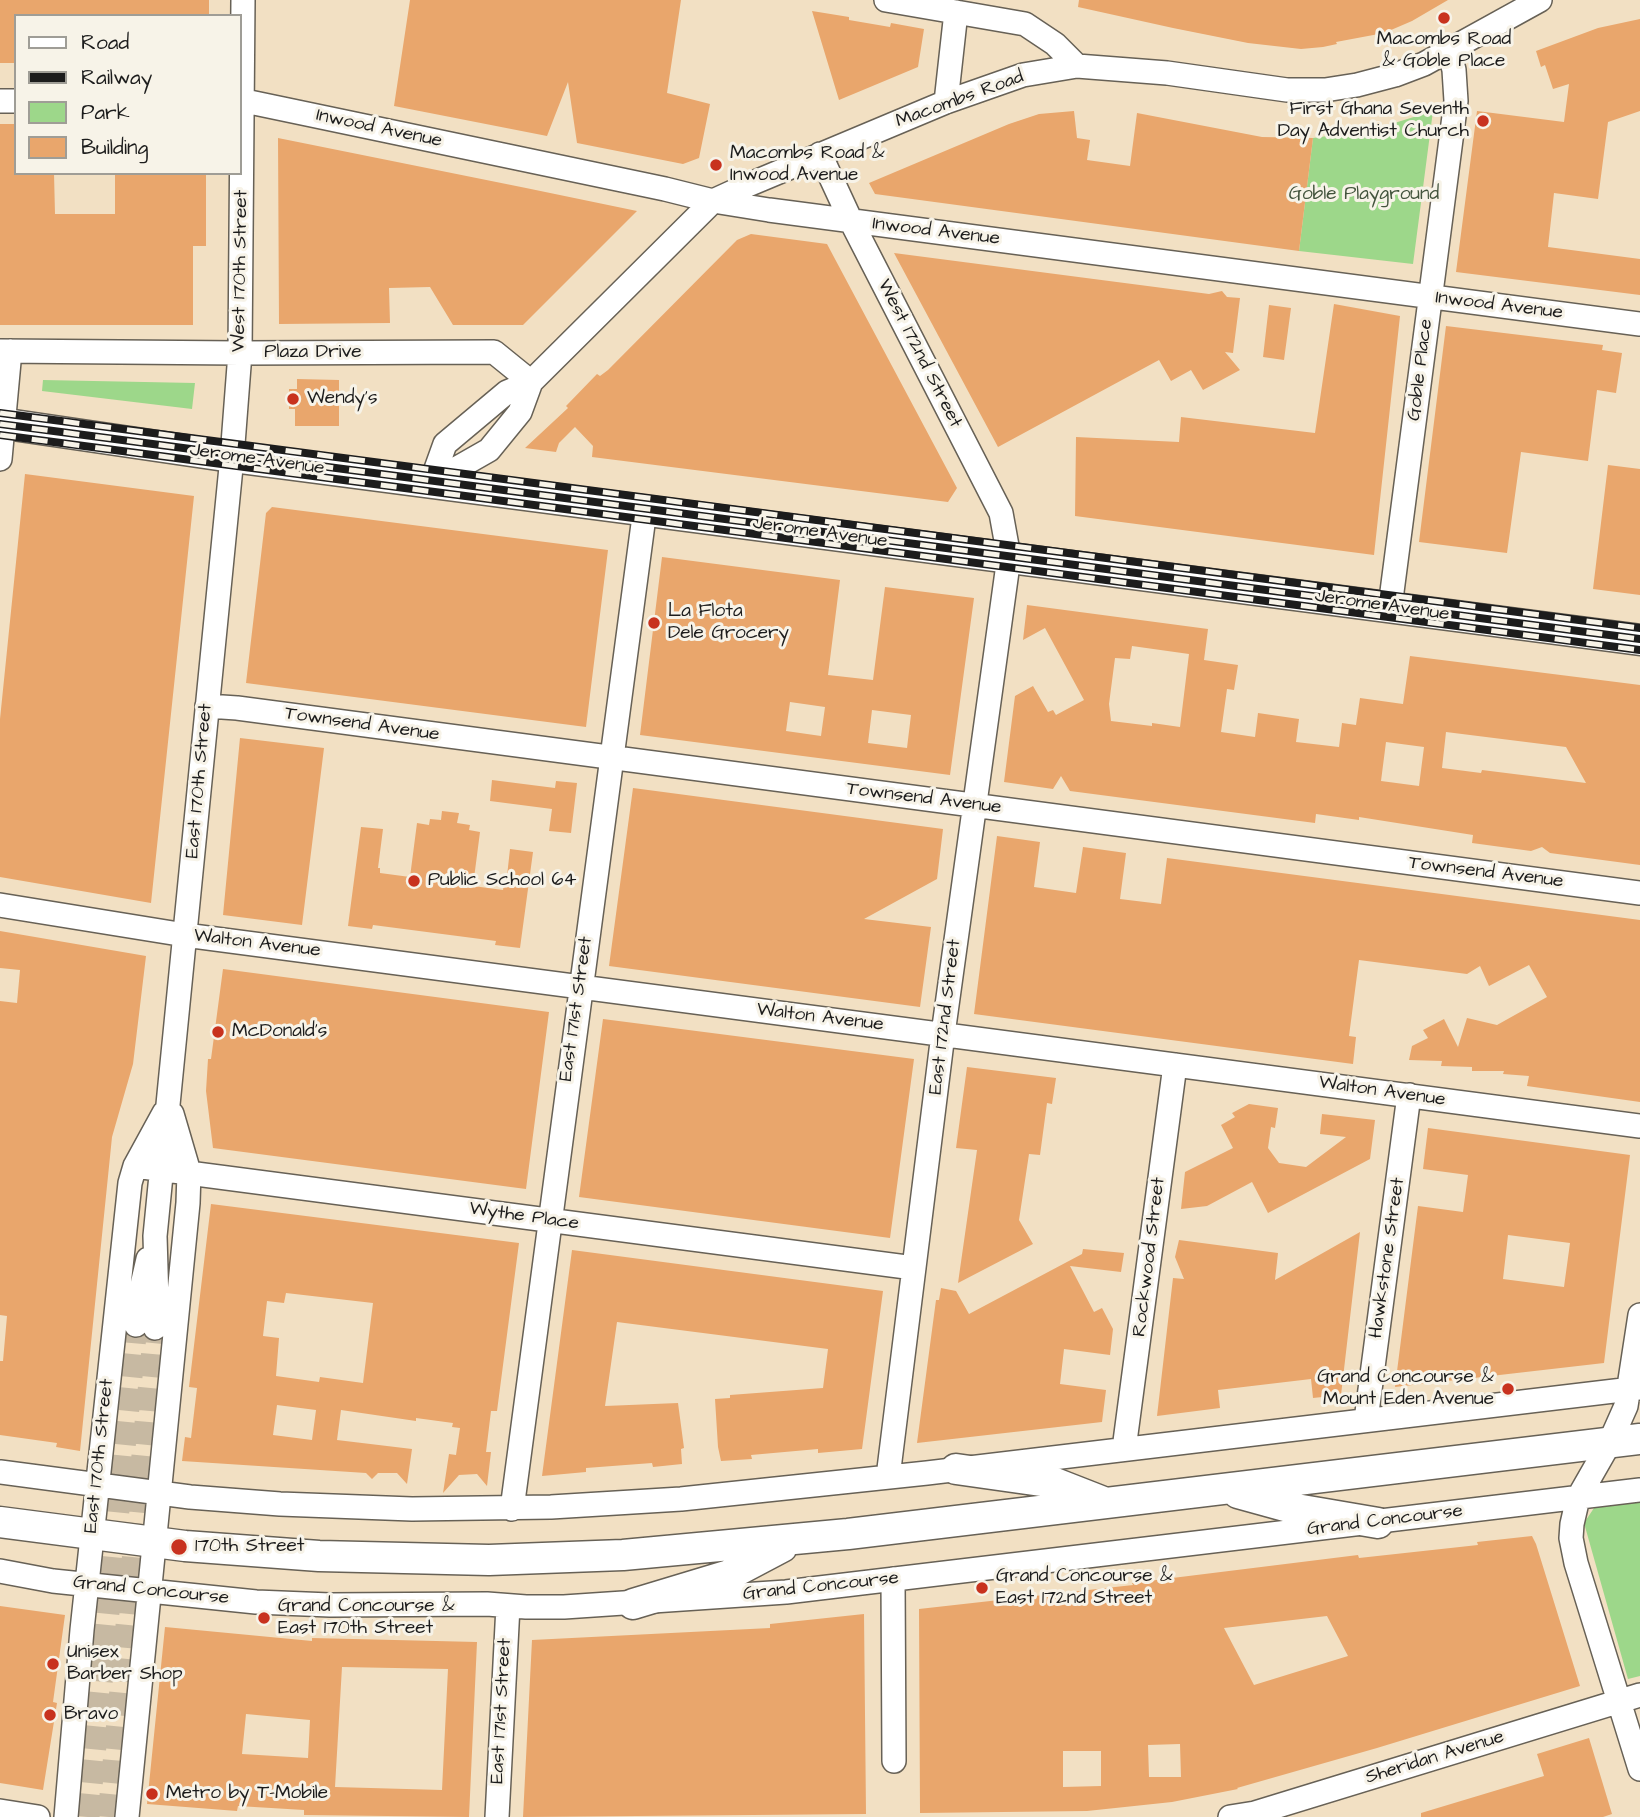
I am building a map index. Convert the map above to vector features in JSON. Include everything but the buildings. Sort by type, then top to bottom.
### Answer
[{"type":"main road","name":"Jerome Avenue","points":[[2,423],[232,457],[1640,640]]},
{"type":"main road","points":[[0,1522],[91,1535],[295,1555],[489,1560],[623,1555],[796,1539],[1640,1439]]},
{"type":"main road","points":[[956,1469],[1055,1483],[1104,1503]]},
{"type":"main road","points":[[1224,1489],[1296,1509],[1378,1523]]},
{"type":"main road","points":[[632,1604],[729,1575],[796,1539]]},
{"type":"street","name":"West 170th Street","points":[[242,50],[243,0]]},
{"type":"street","points":[[886,0],[1025,24],[1055,44],[1077,66]]},
{"type":"street","name":"Macombs Road","points":[[431,483],[445,444],[507,392],[531,382],[713,201],[820,154],[946,102],[1023,75],[1077,66],[1167,73],[1287,90],[1325,90],[1357,85],[1424,64],[1540,0]]},
{"type":"street","points":[[946,102],[956,12]]},
{"type":"street","name":"Goble Place","points":[[1390,607],[1456,101],[1456,79],[1450,50]]},
{"type":"street","name":"Inwood Avenue","points":[[242,100],[665,188],[713,201],[1640,324]]},
{"type":"street","name":"West 172nd Street","points":[[820,154],[851,221],[1000,513],[1009,557]]},
{"type":"street","name":"West 170th Street","points":[[232,457],[240,353],[241,175]]},
{"type":"street","points":[[0,459],[5,351]]},
{"type":"street","name":"Plaza Drive","points":[[5,351],[494,352],[531,382]]},
{"type":"street","name":"Macombs Road","points":[[431,483],[489,450],[520,412],[531,382]]},
{"type":"street","name":"East 170th Street","points":[[145,1326],[157,1302],[155,1237],[232,457]]},
{"type":"street","name":"East 171st Street","points":[[512,1508],[645,509]]},
{"type":"street","name":"East 172nd Street","points":[[888,1477],[943,1034],[1009,557]]},
{"type":"street","name":"Townsend Avenue","points":[[207,706],[1640,893]]},
{"type":"street","name":"Walton Avenue","points":[[0,905],[185,935],[1640,1126]]},
{"type":"street","name":"Rockwood Street","points":[[1124,1449],[1175,1065]]},
{"type":"street","name":"Hawkstone Street","points":[[1366,1420],[1409,1096]]},
{"type":"street","name":"East 170th Street","points":[[66,1817],[91,1535],[125,1229],[135,1166],[169,1104]]},
{"type":"street","name":"East 170th Street","points":[[127,1817],[188,1203],[189,1172],[169,1104]]},
{"type":"street","name":"Wythe Place","points":[[135,1166],[914,1268]]},
{"type":"street","points":[[1640,1315],[1635,1389],[1610,1443],[1578,1497],[1572,1524],[1574,1555],[1630,1699],[1640,1769]]},
{"type":"street","points":[[0,1472],[221,1500],[348,1507],[512,1508],[681,1499],[1635,1389]]},
{"type":"street","name":"Grand Concourse","points":[[0,1571],[149,1591],[318,1605],[423,1603],[564,1607],[632,1604],[762,1594],[1640,1490]]},
{"type":"street","points":[[893,1579],[894,1761]]},
{"type":"street","name":"East 171st Street","points":[[496,1817],[508,1606]]},
{"type":"street","name":"Sheridan Avenue","points":[[1230,1817],[1255,1813],[1630,1699]]},
{"type":"street","points":[[0,1811],[38,1817]]},
{"type":"green space","name":"Goble Playground","points":[[1433,111],[1413,264],[1299,251],[1313,138],[1372,130]]},
{"type":"green space","points":[[43,380],[195,383],[192,409],[42,391]]},
{"type":"green space","points":[[1640,1497],[1640,1676],[1628,1679],[1584,1523],[1598,1502]]},
{"type":"tunnel","points":[[88,1817],[136,1325]]},
{"type":"tunnel","points":[[109,1817],[155,1328]]},
{"type":"railway","points":[[0,413],[1640,628]]},
{"type":"railway","points":[[0,424],[1640,639]]},
{"type":"railway","points":[[0,435],[1640,650]]},
{"type":"place","name":"Macombs Road & Goble Place","points":[[1444,18]]},
{"type":"place","name":"First Ghana Seventh Day Adventist Church","points":[[1483,121]]},
{"type":"place","name":"Macombs Road & Inwood Avenue","points":[[716,165]]},
{"type":"place","name":"Wendy's","points":[[293,399]]},
{"type":"place","name":"La Flota Dele Grocery","points":[[654,623]]},
{"type":"place","name":"Public School 64","points":[[414,881]]},
{"type":"place","name":"McDonald's","points":[[218,1032]]},
{"type":"place","name":"Grand Concourse & Mount Eden Avenue","points":[[1508,1389]]},
{"type":"place","name":"170th Street","points":[[179,1547]]},
{"type":"place","name":"Grand Concourse & East 172nd Street","points":[[982,1588]]},
{"type":"place","name":"Grand Concourse & East 170th Street","points":[[264,1618]]},
{"type":"place","name":"Unisex Barber Shop","points":[[53,1664]]},
{"type":"place","name":"Bravo","points":[[50,1715]]},
{"type":"place","name":"Metro by T-Mobile","points":[[152,1794]]}]
